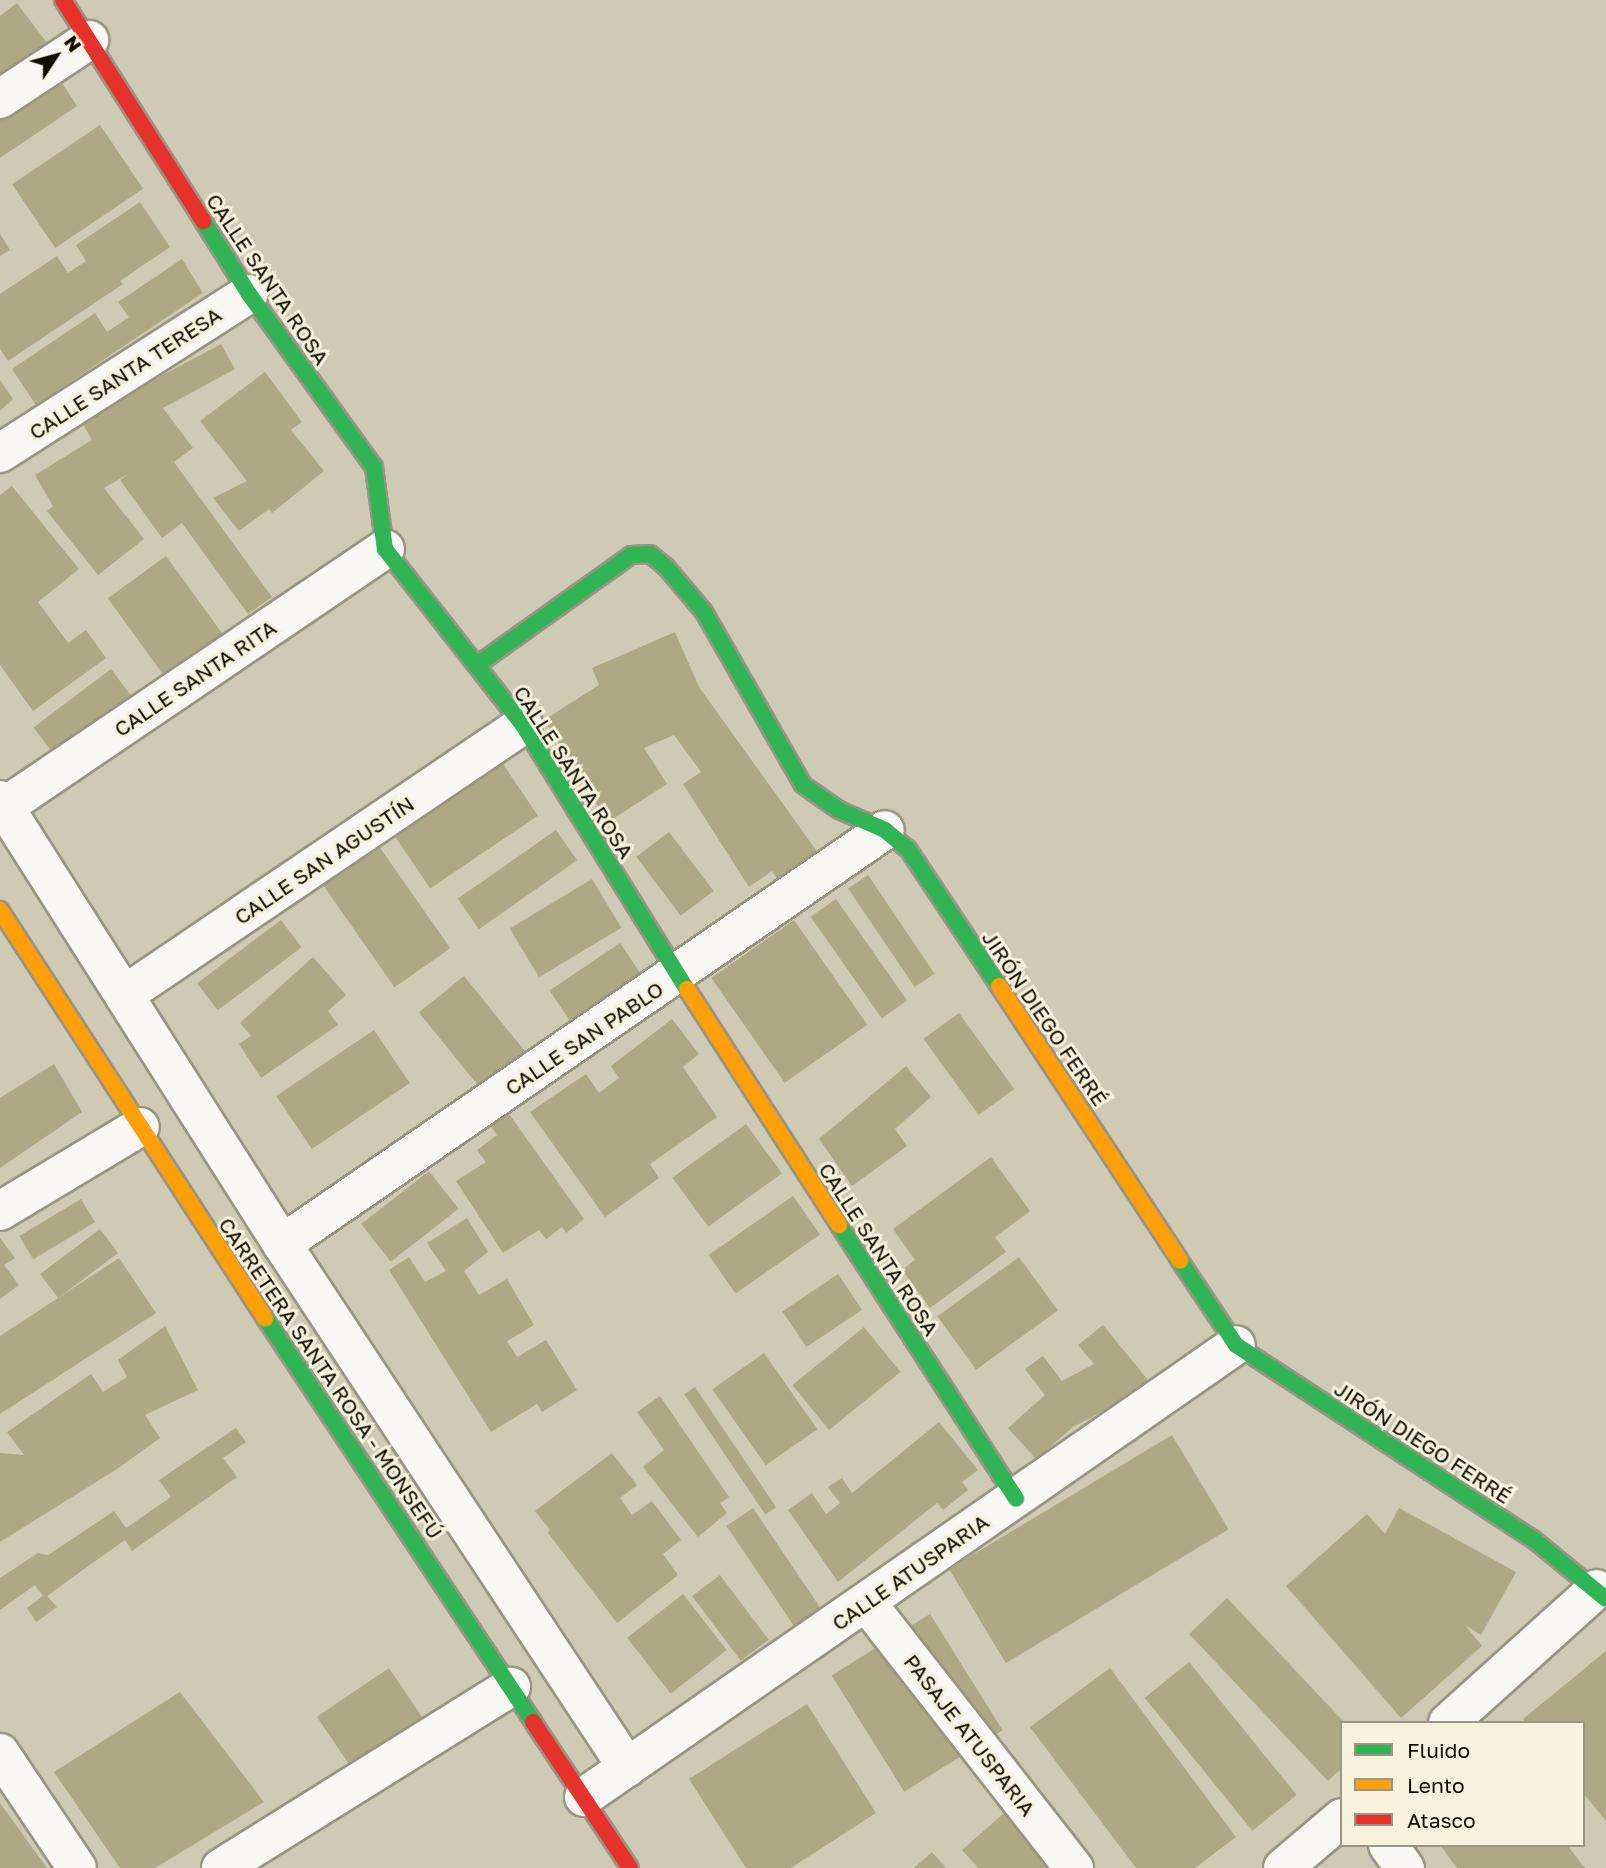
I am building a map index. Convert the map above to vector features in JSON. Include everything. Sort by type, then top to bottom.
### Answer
[{"type":"street","name":"CALLE SANTA ROSA","points":[[63,0],[249,294],[374,467],[385,549],[523,725],[677,974],[1016,1499]]},
{"type":"street","points":[[0,99],[89,40]]},
{"type":"street","name":"CALLE SANTA TERESA","points":[[0,453],[249,294]]},
{"type":"street","name":"CALLE SANTA RITA","points":[[2,803],[385,549]]},
{"type":"street","name":"JIRÓN DIEGO FERRÉ","points":[[477,665],[631,555],[650,554],[666,567],[704,612],[803,785],[839,810],[885,830],[908,849],[1236,1345],[1532,1539],[1601,1594]]},
{"type":"street","name":"CALLE SAN AGUSTÍN","points":[[124,995],[523,725]]},
{"type":"street","points":[[2,803],[282,1244],[627,1768]]},
{"type":"street","name":"CALLE SAN PABLO","points":[[282,1244],[885,830]]},
{"type":"street","name":"CARRETERA SANTA ROSA - MONSEFÚ","points":[[0,910],[140,1128],[631,1868]]},
{"type":"street","points":[[0,1212],[140,1128]]},
{"type":"street","name":"CALLE ATUSPARIA","points":[[584,1797],[1236,1345]]},
{"type":"street","points":[[1450,1721],[1601,1594]]},
{"type":"street","name":"PASAJE ATUSPARIA","points":[[866,1602],[1074,1868]]},
{"type":"street","points":[[220,1868],[511,1687]]},
{"type":"street","points":[[0,1753],[77,1868]]},
{"type":"street","points":[[1283,1868],[1340,1820]]},
{"type":"street","points":[[1389,1847],[1405,1868]]},
{"type":"building","points":[[17,3],[47,43],[0,79],[0,16]]},
{"type":"building","points":[[59,78],[77,106],[0,158],[0,118]]},
{"type":"building","points":[[100,125],[143,189],[55,248],[12,184]]},
{"type":"building","points":[[140,202],[170,247],[120,281],[123,284],[8,361],[0,349],[0,294],[57,256],[68,273],[86,261],[76,245]]},
{"type":"building","points":[[0,234],[10,250],[0,256]]},
{"type":"building","points":[[182,259],[203,293],[36,405],[12,369],[95,313],[107,332],[129,317],[118,302]]},
{"type":"building","points":[[221,344],[235,369],[163,408],[193,448],[174,462],[272,597],[248,614],[182,523],[162,538],[120,480],[130,473],[104,488],[144,539],[98,575],[47,511],[53,506],[35,475],[92,440],[80,419]]},
{"type":"building","points":[[265,372],[302,422],[291,430],[324,471],[272,513],[269,509],[239,531],[213,498],[247,481],[200,421]]},
{"type":"building","points":[[0,380],[13,399],[0,411]]},
{"type":"building","points":[[12,486],[79,569],[38,602],[68,643],[86,630],[106,658],[33,711],[0,665],[0,495]]},
{"type":"building","points":[[166,556],[223,634],[165,677],[108,598]]},
{"type":"building","points":[[675,632],[699,687],[821,857],[782,885],[772,871],[749,887],[683,784],[701,772],[674,735],[644,748],[667,784],[608,822],[544,720],[599,685],[592,668]]},
{"type":"building","points":[[111,669],[141,709],[64,767],[34,727]]},
{"type":"building","points":[[501,761],[538,816],[430,888],[393,834]]},
{"type":"building","points":[[556,830],[577,860],[479,929],[458,899]]},
{"type":"building","points":[[669,832],[714,891],[681,916],[636,857]]},
{"type":"building","points":[[378,845],[450,948],[395,987],[322,884]]},
{"type":"building","points":[[868,875],[935,974],[915,987],[848,888]]},
{"type":"building","points":[[592,879],[621,928],[539,977],[510,928]]},
{"type":"building","points":[[836,899],[907,1001],[882,1018],[811,917]]},
{"type":"building","points":[[281,920],[301,947],[218,1010],[197,983]]},
{"type":"building","points":[[794,920],[867,1025],[785,1083],[711,978]]},
{"type":"building","points":[[620,943],[648,984],[577,1032],[550,991]]},
{"type":"building","points":[[313,957],[346,995],[328,1011],[338,1025],[261,1078],[239,1044],[251,1036],[240,1023]]},
{"type":"building","points":[[464,976],[530,1058],[485,1094],[419,1013]]},
{"type":"building","points":[[959,1013],[1014,1089],[979,1115],[923,1039]]},
{"type":"building","points":[[672,1019],[699,1054],[683,1067],[717,1117],[650,1164],[659,1178],[605,1217],[530,1112],[586,1074],[599,1093],[619,1078],[611,1066]]},
{"type":"building","points":[[374,1030],[410,1083],[312,1149],[276,1096]]},
{"type":"building","points":[[54,1064],[82,1112],[0,1168],[0,1098]]},
{"type":"building","points":[[906,1066],[931,1097],[895,1129],[907,1146],[852,1186],[819,1139]]},
{"type":"building","points":[[507,1111],[584,1219],[566,1233],[562,1227],[546,1239],[539,1230],[503,1253],[456,1181],[486,1162],[477,1150],[497,1135],[489,1124]]},
{"type":"building","points":[[746,1124],[782,1173],[708,1227],[672,1177]]},
{"type":"building","points":[[991,1157],[1030,1211],[995,1237],[1006,1252],[930,1308],[902,1270],[915,1260],[893,1229]]},
{"type":"building","points":[[429,1171],[459,1209],[391,1262],[361,1224]]},
{"type":"building","points":[[793,1196],[820,1235],[736,1294],[709,1255]]},
{"type":"building","points":[[81,1199],[95,1222],[33,1259],[19,1236]]},
{"type":"building","points":[[467,1218],[488,1252],[464,1271],[479,1295],[507,1279],[534,1325],[507,1341],[517,1357],[546,1340],[577,1390],[542,1412],[537,1404],[491,1432],[389,1270],[409,1257],[425,1282],[446,1271],[427,1243]]},
{"type":"building","points":[[100,1229],[118,1253],[58,1298],[40,1274]]},
{"type":"building","points":[[0,1238],[15,1258],[4,1265],[19,1285],[0,1299]]},
{"type":"building","points":[[1019,1257],[1058,1310],[976,1370],[937,1316]]},
{"type":"building","points":[[119,1258],[156,1313],[0,1414],[0,1336]]},
{"type":"building","points":[[838,1274],[862,1310],[806,1347],[782,1311]]},
{"type":"building","points":[[1103,1325],[1148,1380],[1124,1400],[1073,1427],[1036,1459],[1008,1428],[1045,1395],[1025,1369],[1043,1356],[1062,1381],[1094,1364],[1078,1345]]},
{"type":"building","points":[[165,1326],[198,1390],[145,1415],[160,1438],[117,1469],[0,1542],[0,1453],[24,1455],[7,1432],[91,1374],[103,1392],[127,1377],[118,1360]]},
{"type":"building","points":[[864,1327],[901,1372],[829,1430],[793,1385]]},
{"type":"building","points":[[764,1353],[817,1429],[766,1465],[712,1389]]},
{"type":"building","points":[[695,1387],[776,1507],[765,1514],[684,1394]]},
{"type":"building","points":[[660,1396],[729,1497],[720,1503],[727,1513],[698,1537],[643,1467],[664,1450],[637,1412]]},
{"type":"building","points":[[939,1422],[978,1470],[962,1482],[968,1490],[943,1510],[937,1503],[838,1582],[788,1510],[812,1493],[826,1514],[840,1503],[828,1487],[842,1478],[852,1493]]},
{"type":"building","points":[[236,1428],[246,1442],[223,1458],[237,1477],[132,1551],[125,1540],[73,1577],[47,1596],[57,1607],[36,1622],[27,1608],[43,1596],[35,1585],[0,1610],[0,1578],[38,1553],[48,1555],[114,1511],[126,1528],[171,1497],[159,1480]]},
{"type":"building","points":[[1172,1435],[1229,1529],[1006,1663],[949,1569]]},
{"type":"building","points":[[612,1453],[637,1485],[620,1498],[632,1515],[652,1501],[681,1540],[663,1554],[678,1575],[617,1623],[548,1533],[550,1530],[535,1511]]},
{"type":"building","points":[[753,1508],[826,1616],[799,1634],[726,1526]]},
{"type":"building","points":[[1399,1508],[1516,1572],[1481,1635],[1465,1625],[1482,1646],[1401,1718],[1286,1586],[1367,1514],[1385,1534]]},
{"type":"building","points":[[720,1575],[769,1640],[741,1661],[692,1596]]},
{"type":"building","points":[[683,1594],[727,1650],[671,1694],[627,1638]]},
{"type":"building","points":[[1227,1598],[1343,1721],[1340,1721],[1340,1770],[1328,1781],[1189,1634]]},
{"type":"building","points":[[930,1614],[1003,1730],[904,1792],[832,1675]]},
{"type":"building","points":[[1606,1651],[1606,1821],[1585,1795],[1585,1721],[1523,1719]]},
{"type":"building","points":[[1189,1662],[1297,1795],[1252,1831],[1145,1698]]},
{"type":"building","points":[[389,1668],[431,1730],[359,1779],[317,1717]]},
{"type":"building","points":[[1110,1668],[1236,1837],[1195,1868],[1136,1868],[1030,1727]]},
{"type":"building","points":[[180,1692],[264,1802],[155,1868],[120,1868],[54,1772]]},
{"type":"building","points":[[807,1704],[876,1813],[791,1868],[746,1868],[689,1779]]},
{"type":"building","points":[[0,1803],[47,1868],[0,1868]]},
{"type":"building","points":[[1004,1813],[1054,1868],[978,1868],[962,1850]]},
{"type":"building","points":[[1441,1847],[1569,1847],[1585,1868],[1457,1868]]},
{"type":"building","points":[[932,1852],[946,1868],[914,1868]]},
{"type":"traffic: fast","points":[[203,221],[249,294],[374,467],[385,549],[523,725],[687,989]]},
{"type":"traffic: fast","points":[[477,665],[631,555],[650,554],[666,567],[704,612],[803,785],[839,810],[885,830],[908,849],[999,986]]},
{"type":"traffic: fast","points":[[839,1225],[1016,1499]]},
{"type":"traffic: fast","points":[[1180,1261],[1236,1345],[1533,1539],[1606,1599]]},
{"type":"traffic: fast","points":[[265,1318],[533,1722]]},
{"type":"traffic: slow","points":[[0,910],[265,1318]]},
{"type":"traffic: slow","points":[[999,986],[1180,1261]]},
{"type":"traffic: slow","points":[[687,989],[839,1225]]},
{"type":"traffic: jam","points":[[63,0],[203,221]]},
{"type":"traffic: jam","points":[[533,1722],[630,1868]]}]
